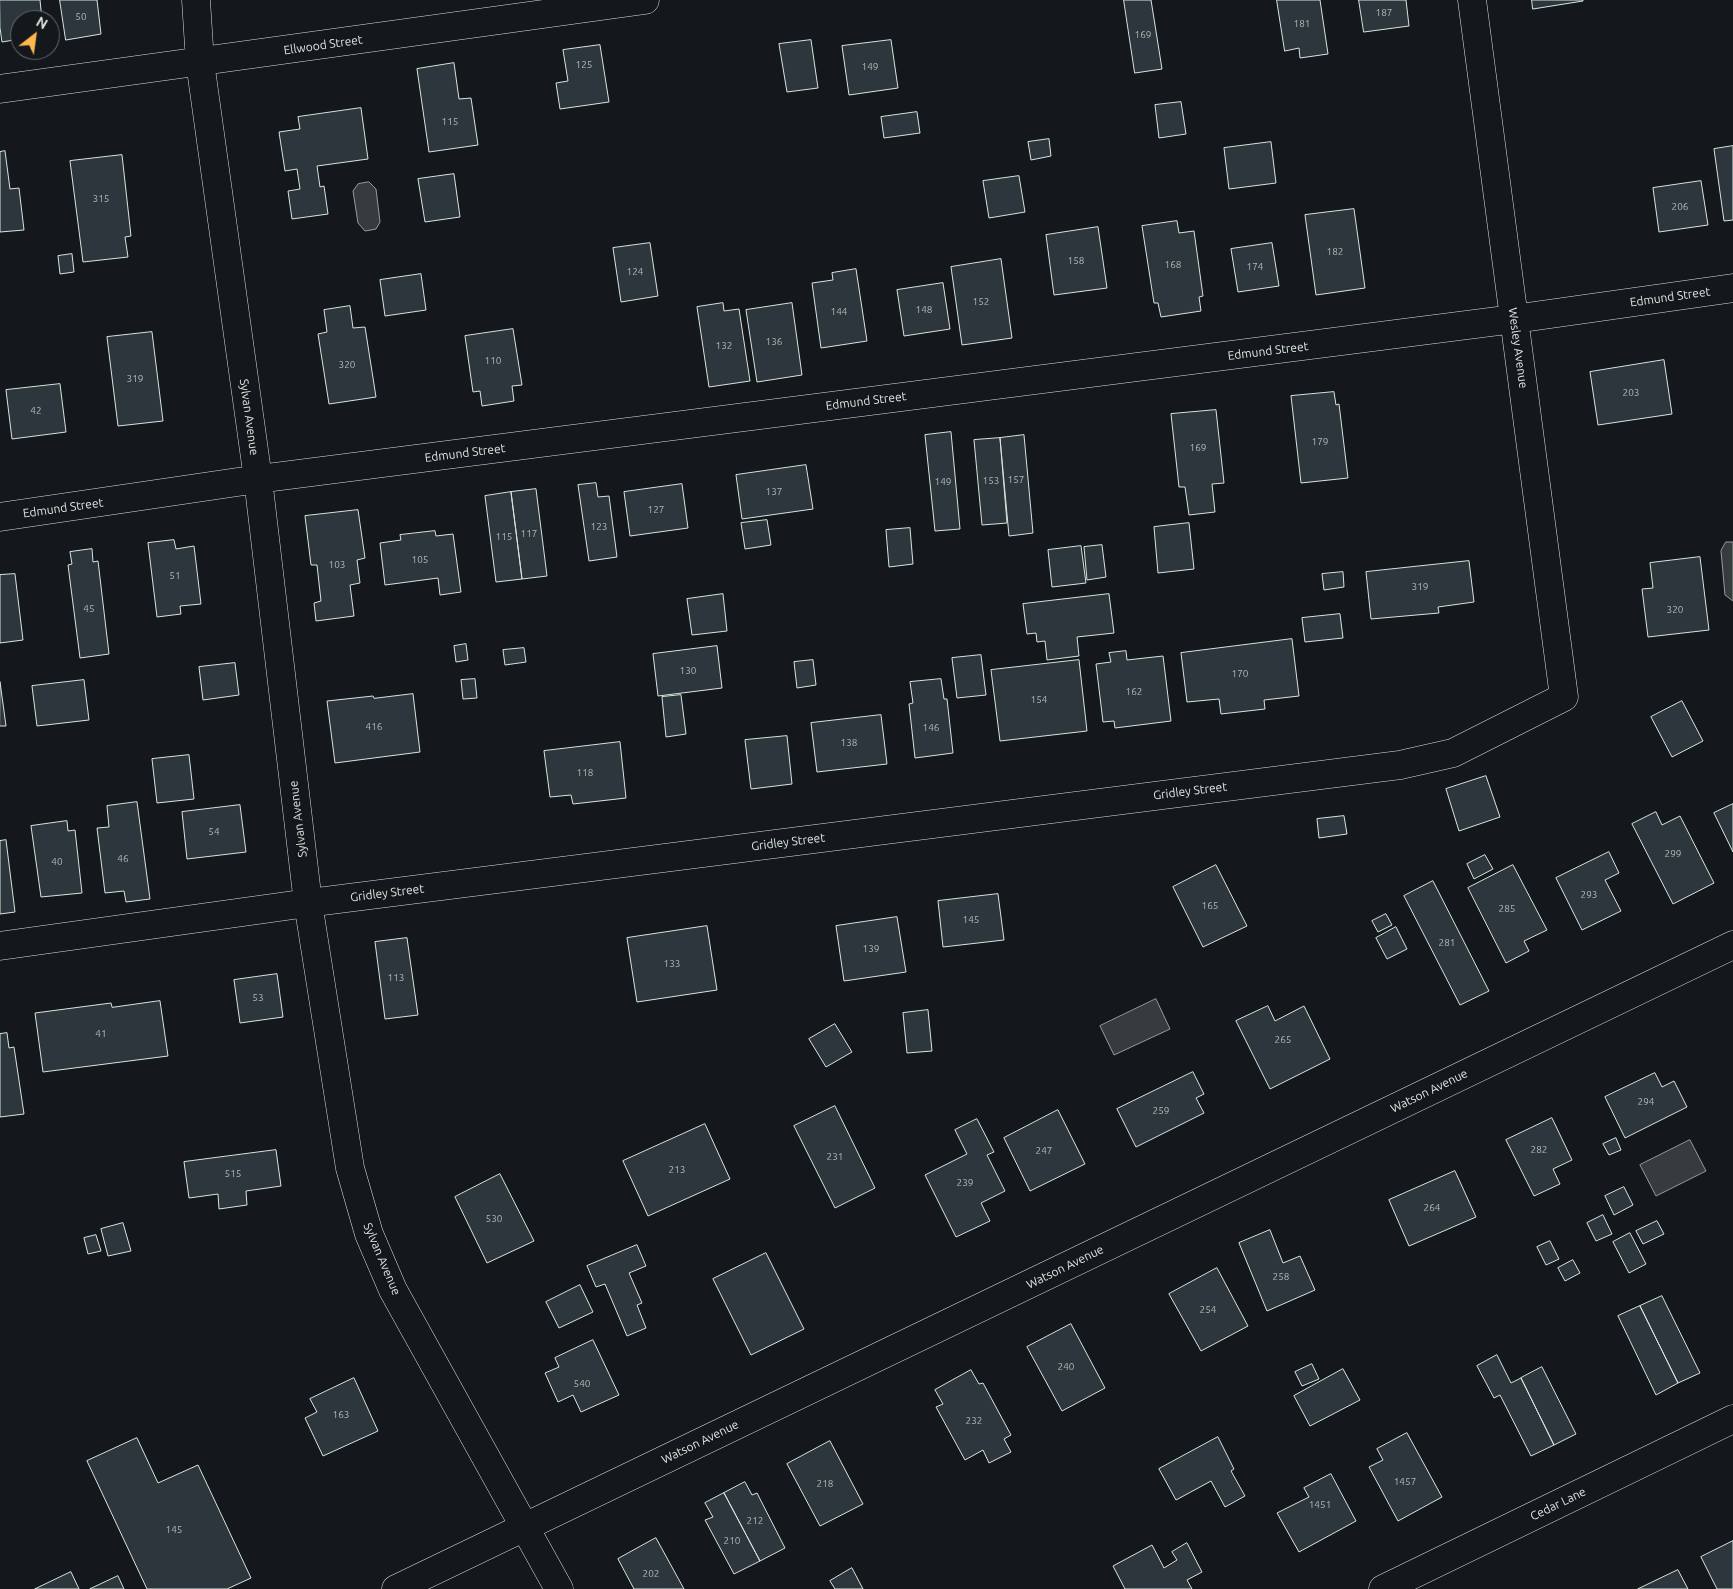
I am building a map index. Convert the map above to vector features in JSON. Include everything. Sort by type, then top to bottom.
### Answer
[{"type":"street","name":"Sylvan Avenue","points":[[196,0],[200,62],[258,479],[308,903],[350,1168],[369,1234],[393,1290],[559,1589]]},
{"type":"street","name":"Ellwood Street","points":[[0,89],[645,0]]},
{"type":"street","name":"Wesley Avenue","points":[[1472,0],[1564,696]]},
{"type":"street","name":"Edmund Street","points":[[0,517],[258,479],[1514,319],[1733,288]]},
{"type":"street","name":"Gridley Street","points":[[0,946],[308,903],[1400,765],[1453,753],[1564,696]]},
{"type":"street","name":"Watson Avenue","points":[[396,1589],[1733,944]]},
{"type":"street","name":"Cedar Lane","points":[[1382,1589],[1733,1419]]},
{"type":"shaded area","points":[[369,182],[376,189],[380,222],[376,229],[365,231],[358,223],[353,191],[358,184]]},
{"type":"shaded area","points":[[1726,542],[1733,542],[1733,601],[1725,595],[1721,551]]},
{"type":"shaded area","points":[[1156,999],[1170,1029],[1114,1055],[1100,1026]]},
{"type":"shaded area","points":[[1690,1140],[1706,1171],[1656,1196],[1640,1165]]},
{"type":"building","points":[[0,0],[40,0],[41,10],[10,10],[10,41],[2,42]]},
{"type":"building","points":[[60,0],[97,0],[101,34],[66,40]]},
{"type":"building","points":[[1124,0],[1151,0],[1162,69],[1135,73]]},
{"type":"building","points":[[1277,0],[1320,0],[1328,54],[1300,58],[1299,48],[1285,51]]},
{"type":"building","points":[[1359,0],[1406,0],[1409,26],[1364,32]]},
{"type":"building","points":[[1532,0],[1583,0],[1583,1],[1533,9]]},
{"type":"building","points":[[811,40],[818,88],[787,92],[779,44]]},
{"type":"building","points":[[891,40],[898,88],[849,95],[842,46]]},
{"type":"building","points":[[600,45],[609,102],[560,109],[556,83],[568,81],[563,50]]},
{"type":"building","points":[[454,63],[459,99],[471,98],[478,145],[429,152],[417,69]]},
{"type":"building","points":[[1181,102],[1186,134],[1159,138],[1155,105]]},
{"type":"building","points":[[361,108],[368,159],[317,166],[320,187],[324,186],[328,214],[292,219],[288,191],[300,189],[297,169],[285,171],[279,132],[300,129],[298,117]]},
{"type":"building","points":[[917,112],[920,133],[884,138],[881,117]]},
{"type":"building","points":[[1049,139],[1051,156],[1031,160],[1028,142]]},
{"type":"building","points":[[1271,142],[1276,183],[1229,189],[1224,148]]},
{"type":"building","points":[[1733,146],[1733,220],[1724,221],[1714,149]]},
{"type":"building","points":[[5,151],[10,189],[19,188],[24,230],[0,232],[0,152]]},
{"type":"building","points":[[122,155],[131,236],[125,237],[128,257],[83,262],[70,161]]},
{"type":"building","points":[[454,174],[460,217],[425,222],[418,179]]},
{"type":"building","points":[[1019,176],[1025,212],[989,218],[983,181]]},
{"type":"building","points":[[1701,181],[1708,225],[1659,232],[1653,188]]},
{"type":"building","points":[[1354,209],[1365,288],[1316,295],[1305,215]]},
{"type":"building","points":[[1177,221],[1179,233],[1194,231],[1203,296],[1199,297],[1201,311],[1161,317],[1158,303],[1154,303],[1142,226]]},
{"type":"building","points":[[1098,227],[1107,288],[1054,295],[1046,235]]},
{"type":"building","points":[[650,243],[658,296],[621,302],[613,248]]},
{"type":"building","points":[[1272,243],[1279,286],[1238,292],[1231,249]]},
{"type":"building","points":[[72,254],[74,272],[60,274],[58,256]]},
{"type":"building","points":[[1001,259],[1012,338],[962,345],[951,267]]},
{"type":"building","points":[[856,269],[867,341],[821,348],[812,283],[833,280],[832,273]]},
{"type":"building","points":[[421,274],[426,310],[385,316],[380,280]]},
{"type":"building","points":[[943,283],[950,329],[904,336],[897,290]]},
{"type":"building","points":[[723,303],[724,311],[739,309],[750,381],[709,387],[697,307]]},
{"type":"building","points":[[792,303],[802,375],[757,382],[746,310]]},
{"type":"building","points":[[350,306],[353,328],[365,327],[376,397],[329,404],[318,334],[327,332],[324,310]]},
{"type":"building","points":[[513,329],[522,385],[512,386],[514,401],[482,406],[480,391],[473,392],[465,336]]},
{"type":"building","points":[[152,332],[163,421],[118,426],[107,337]]},
{"type":"building","points":[[1664,360],[1672,414],[1598,425],[1590,372]]},
{"type":"building","points":[[60,384],[66,432],[12,439],[6,390]]},
{"type":"building","points":[[1334,392],[1336,405],[1339,404],[1348,478],[1301,483],[1291,396]]},
{"type":"building","points":[[1216,410],[1224,483],[1212,484],[1215,512],[1189,515],[1185,487],[1179,487],[1171,414]]},
{"type":"building","points":[[951,432],[960,529],[935,531],[925,435]]},
{"type":"building","points":[[1024,435],[1033,533],[1009,536],[1000,438]]},
{"type":"building","points":[[1000,438],[1007,523],[982,525],[974,440]]},
{"type":"building","points":[[806,465],[813,509],[742,519],[736,475]]},
{"type":"building","points":[[596,483],[598,497],[609,496],[617,557],[589,561],[578,485]]},
{"type":"building","points":[[682,484],[688,528],[630,536],[624,492]]},
{"type":"building","points":[[536,489],[547,576],[522,579],[511,492]]},
{"type":"building","points":[[511,492],[522,579],[496,582],[485,496]]},
{"type":"building","points":[[358,510],[365,558],[357,560],[360,583],[350,585],[354,616],[316,621],[314,603],[321,601],[317,565],[311,565],[305,516]]},
{"type":"building","points":[[767,520],[771,545],[745,549],[741,523]]},
{"type":"building","points":[[1189,523],[1194,569],[1158,573],[1154,527]]},
{"type":"building","points":[[910,528],[913,564],[889,567],[886,530]]},
{"type":"building","points":[[435,531],[436,536],[453,534],[461,592],[440,595],[438,578],[385,585],[380,543],[401,540],[400,535]]},
{"type":"building","points":[[174,540],[176,549],[194,546],[201,604],[180,606],[181,614],[157,617],[148,543]]},
{"type":"building","points":[[1102,545],[1106,577],[1087,580],[1084,547]]},
{"type":"building","points":[[1081,546],[1086,583],[1052,587],[1048,550]]},
{"type":"building","points":[[92,549],[93,562],[98,561],[109,654],[80,658],[68,565],[72,564],[70,552]]},
{"type":"building","points":[[1700,557],[1709,630],[1648,637],[1642,589],[1653,588],[1650,563]]},
{"type":"building","points":[[1469,561],[1474,602],[1438,607],[1439,613],[1371,619],[1366,572]]},
{"type":"building","points":[[1343,572],[1344,587],[1324,590],[1322,574]]},
{"type":"building","points":[[15,574],[23,640],[0,643],[0,575]]},
{"type":"building","points":[[723,594],[727,631],[692,635],[687,599]]},
{"type":"building","points":[[1109,594],[1114,633],[1077,637],[1079,656],[1047,660],[1045,641],[1037,642],[1036,633],[1027,634],[1023,604]]},
{"type":"building","points":[[1340,614],[1343,638],[1305,642],[1302,618]]},
{"type":"building","points":[[1292,639],[1299,696],[1264,700],[1265,709],[1221,714],[1219,699],[1187,702],[1181,653]]},
{"type":"building","points":[[466,644],[468,660],[456,662],[454,646]]},
{"type":"building","points":[[717,646],[722,688],[658,696],[653,654]]},
{"type":"building","points":[[524,648],[526,662],[505,665],[503,650]]},
{"type":"building","points":[[1126,651],[1127,660],[1163,656],[1171,721],[1115,728],[1114,721],[1103,722],[1096,664],[1111,662],[1109,653]]},
{"type":"building","points":[[981,655],[986,695],[957,698],[952,658]]},
{"type":"building","points":[[813,660],[816,685],[797,688],[794,662]]},
{"type":"building","points":[[1079,660],[1087,731],[1000,741],[991,670]]},
{"type":"building","points":[[235,663],[239,695],[203,700],[199,667]]},
{"type":"building","points":[[475,679],[477,698],[463,699],[461,680]]},
{"type":"building","points":[[941,679],[944,699],[947,699],[953,753],[915,758],[909,704],[913,703],[910,682]]},
{"type":"building","points":[[84,680],[89,720],[37,726],[32,686]]},
{"type":"building","points":[[0,682],[6,726],[0,726]]},
{"type":"building","points":[[413,694],[420,752],[335,763],[327,701]]},
{"type":"building","points":[[681,695],[686,734],[666,737],[662,697]]},
{"type":"building","points":[[1682,701],[1703,741],[1672,757],[1651,717]]},
{"type":"building","points":[[881,715],[887,764],[817,772],[811,723]]},
{"type":"building","points":[[787,736],[792,784],[751,789],[745,740]]},
{"type":"building","points":[[620,742],[626,798],[573,804],[571,795],[550,797],[544,751]]},
{"type":"building","points":[[189,755],[194,799],[157,803],[152,759]]},
{"type":"building","points":[[1486,776],[1500,817],[1459,831],[1446,789]]},
{"type":"building","points":[[137,802],[150,899],[126,902],[124,891],[105,893],[97,828],[109,827],[107,806]]},
{"type":"building","points":[[1733,804],[1733,852],[1714,813]]},
{"type":"building","points":[[240,805],[246,852],[187,859],[182,812]]},
{"type":"building","points":[[1656,812],[1662,825],[1680,816],[1714,883],[1673,904],[1632,824]]},
{"type":"building","points":[[1344,816],[1347,834],[1319,838],[1317,819]]},
{"type":"building","points":[[67,821],[68,831],[75,830],[82,893],[41,897],[31,826]]},
{"type":"building","points":[[6,840],[15,912],[0,914],[0,841]]},
{"type":"building","points":[[1609,852],[1619,873],[1605,880],[1621,911],[1582,930],[1556,878]]},
{"type":"building","points":[[1485,855],[1493,869],[1474,879],[1467,864]]},
{"type":"building","points":[[1216,865],[1247,926],[1203,947],[1173,887]]},
{"type":"building","points":[[1513,865],[1547,930],[1524,941],[1529,951],[1506,963],[1468,888]]},
{"type":"building","points":[[1433,881],[1489,991],[1460,1005],[1404,896]]},
{"type":"building","points":[[998,894],[1004,940],[943,947],[938,901]]},
{"type":"building","points":[[1386,914],[1392,925],[1378,932],[1372,921]]},
{"type":"building","points":[[897,917],[906,972],[844,981],[836,926]]},
{"type":"building","points":[[707,926],[717,990],[637,1002],[627,938]]},
{"type":"building","points":[[1396,927],[1407,949],[1387,959],[1376,938]]},
{"type":"building","points":[[407,938],[418,1015],[385,1019],[375,942]]},
{"type":"building","points":[[277,974],[283,1017],[240,1023],[234,980]]},
{"type":"building","points":[[160,1001],[168,1056],[43,1072],[35,1013],[111,1003],[112,1007]]},
{"type":"building","points":[[1268,1006],[1275,1021],[1304,1006],[1330,1059],[1270,1089],[1236,1021]]},
{"type":"building","points":[[928,1010],[932,1051],[907,1053],[903,1013]]},
{"type":"building","points":[[835,1024],[852,1052],[826,1067],[809,1039]]},
{"type":"building","points":[[7,1033],[9,1048],[14,1047],[24,1114],[0,1117],[0,1034]]},
{"type":"building","points":[[1193,1072],[1204,1094],[1196,1098],[1204,1113],[1136,1147],[1117,1109]]},
{"type":"building","points":[[1655,1073],[1662,1087],[1674,1081],[1687,1107],[1625,1138],[1605,1097]]},
{"type":"building","points":[[835,1106],[875,1188],[835,1208],[794,1126]]},
{"type":"building","points":[[1058,1110],[1085,1164],[1030,1191],[1004,1138]]},
{"type":"building","points":[[1552,1118],[1572,1160],[1553,1169],[1560,1184],[1534,1196],[1506,1140]]},
{"type":"building","points":[[977,1119],[994,1152],[987,1155],[1005,1191],[981,1203],[990,1221],[956,1237],[925,1175],[967,1154],[955,1130]]},
{"type":"building","points":[[705,1124],[730,1179],[648,1216],[623,1161]]},
{"type":"building","points":[[1616,1138],[1621,1150],[1609,1155],[1603,1144]]},
{"type":"building","points":[[276,1150],[281,1186],[246,1191],[247,1205],[219,1209],[218,1194],[189,1198],[184,1162]]},
{"type":"building","points":[[1455,1171],[1476,1217],[1409,1246],[1389,1200]]},
{"type":"building","points":[[500,1174],[534,1241],[487,1263],[455,1197]]},
{"type":"building","points":[[1624,1187],[1633,1205],[1614,1215],[1605,1196]]},
{"type":"building","points":[[1603,1215],[1612,1234],[1596,1241],[1587,1223]]},
{"type":"building","points":[[1657,1221],[1664,1234],[1643,1244],[1636,1231]]},
{"type":"building","points":[[123,1223],[131,1251],[108,1256],[101,1229]]},
{"type":"building","points":[[1270,1230],[1283,1263],[1300,1256],[1315,1290],[1267,1311],[1239,1243]]},
{"type":"building","points":[[1630,1233],[1646,1264],[1629,1273],[1613,1242]]},
{"type":"building","points":[[96,1235],[101,1251],[88,1254],[84,1238]]},
{"type":"building","points":[[1550,1241],[1559,1259],[1546,1265],[1537,1247]]},
{"type":"building","points":[[637,1245],[646,1266],[629,1273],[642,1303],[637,1305],[646,1328],[627,1336],[605,1284],[596,1287],[587,1266]]},
{"type":"building","points":[[766,1253],[804,1329],[751,1355],[713,1279]]},
{"type":"building","points":[[1573,1260],[1580,1273],[1565,1281],[1558,1268]]},
{"type":"building","points":[[1217,1268],[1248,1326],[1201,1351],[1169,1294]]},
{"type":"building","points":[[580,1285],[593,1312],[559,1328],[546,1302]]},
{"type":"building","points":[[1662,1296],[1700,1373],[1678,1383],[1640,1306]]},
{"type":"building","points":[[1640,1306],[1678,1383],[1656,1395],[1618,1316]]},
{"type":"building","points":[[1071,1324],[1105,1388],[1062,1411],[1027,1347]]},
{"type":"building","points":[[593,1340],[619,1395],[581,1412],[573,1395],[558,1402],[545,1373],[559,1367],[555,1358]]},
{"type":"building","points":[[1497,1355],[1511,1383],[1521,1378],[1554,1445],[1531,1456],[1500,1395],[1494,1398],[1477,1366]]},
{"type":"building","points":[[1312,1364],[1319,1379],[1302,1386],[1295,1372]]},
{"type":"building","points":[[1542,1367],[1576,1434],[1554,1445],[1521,1378]]},
{"type":"building","points":[[1343,1369],[1360,1400],[1310,1426],[1294,1396]]},
{"type":"building","points":[[971,1370],[979,1384],[983,1383],[1011,1435],[1004,1439],[1011,1452],[989,1463],[983,1450],[965,1460],[936,1407],[943,1404],[935,1390]]},
{"type":"building","points":[[354,1378],[378,1431],[323,1456],[305,1418],[317,1412],[310,1399]]},
{"type":"building","points":[[1407,1433],[1442,1497],[1398,1521],[1369,1467],[1383,1460],[1377,1449]]},
{"type":"building","points":[[1218,1437],[1234,1469],[1231,1471],[1245,1496],[1225,1507],[1211,1481],[1176,1500],[1159,1469]]},
{"type":"building","points":[[137,1438],[158,1483],[198,1465],[251,1578],[227,1589],[147,1589],[87,1461]]},
{"type":"building","points":[[830,1441],[863,1504],[820,1526],[787,1464]]},
{"type":"building","points":[[1331,1474],[1356,1521],[1299,1552],[1277,1513],[1309,1497],[1304,1488]]},
{"type":"building","points":[[745,1482],[752,1495],[757,1493],[785,1548],[760,1561],[724,1493]]},
{"type":"building","points":[[724,1493],[760,1561],[734,1574],[705,1520],[713,1517],[705,1503]]},
{"type":"building","points":[[656,1538],[684,1589],[634,1589],[618,1559]]},
{"type":"building","points":[[1733,1541],[1733,1589],[1717,1589],[1701,1557]]},
{"type":"building","points":[[1187,1543],[1202,1572],[1187,1580],[1192,1589],[1125,1589],[1113,1566],[1152,1545],[1164,1568],[1177,1560],[1172,1552]]},
{"type":"building","points":[[852,1568],[863,1589],[835,1589],[830,1581]]},
{"type":"building","points":[[1678,1570],[1688,1589],[1638,1589]]},
{"type":"building","points":[[71,1572],[79,1589],[35,1589]]},
{"type":"building","points":[[118,1576],[124,1589],[90,1589]]}]
